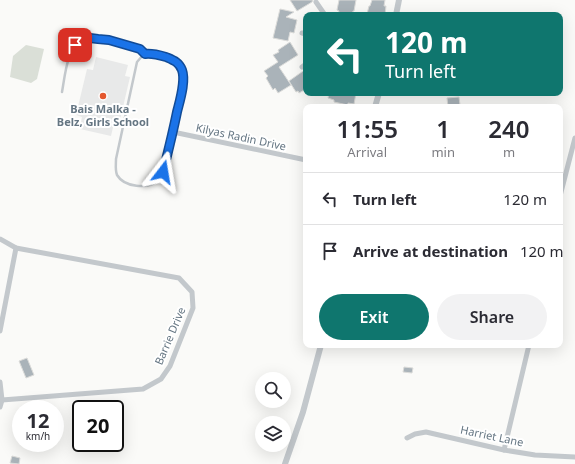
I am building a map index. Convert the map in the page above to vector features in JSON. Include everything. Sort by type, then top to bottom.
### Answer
[{"type":"street","points":[[397,12],[399,0]]},
{"type":"street","points":[[316,2],[323,12]]},
{"type":"street","name":"Kilyas Radin Drive","points":[[173,132],[303,159]]},
{"type":"street","points":[[563,184],[575,138]]},
{"type":"street","name":"Barrie Drive","points":[[0,239],[16,248],[179,278],[192,292],[194,308],[170,366],[161,379],[143,390],[2,400]]},
{"type":"street","points":[[0,331],[16,248]]},
{"type":"street","points":[[285,464],[303,412],[320,348]]},
{"type":"street","points":[[504,450],[528,348]]},
{"type":"street","points":[[0,382],[2,400],[0,407]]},
{"type":"street","name":"Harriet Lane","points":[[407,438],[415,434],[426,432],[504,450],[535,455],[575,457]]},
{"type":"lane","points":[[62,92],[71,52],[75,45],[83,39],[90,38],[109,40],[140,49],[145,54]]},
{"type":"lane","points":[[150,53],[160,55],[175,61],[183,71],[182,89],[163,172],[158,180],[142,187],[132,185],[122,180],[117,175],[115,168],[137,62],[145,54],[150,53]]},
{"type":"shaded area","points":[[26,45],[44,49],[37,79],[31,83],[10,77],[13,56]]},
{"type":"shaded area","name":"Bais Malka - Belz, Girls School","points":[[96,57],[128,65],[125,76],[130,77],[119,124],[114,123],[111,136],[80,129],[82,117],[76,115],[87,69],[93,70]]},
{"type":"building","points":[[290,0],[313,0],[297,11]]},
{"type":"building","points":[[339,0],[356,0],[353,12],[339,12],[337,10]]},
{"type":"building","points":[[372,0],[385,0],[385,12],[368,12]]},
{"type":"building","points":[[280,9],[294,12],[286,17],[297,20],[294,33],[290,32],[288,41],[273,38]]},
{"type":"building","points":[[290,42],[298,55],[279,67],[291,85],[278,93],[275,88],[273,90],[266,78],[268,76],[264,71],[278,62],[273,55],[279,52],[278,50]]},
{"type":"building","points":[[303,71],[303,91],[299,93],[298,91],[296,92],[289,81]]},
{"type":"building","points":[[328,96],[355,96],[354,104],[334,102],[334,100],[328,98]]},
{"type":"building","points":[[459,97],[460,104],[448,104],[447,98]]},
{"type":"building","points":[[27,358],[34,375],[26,378],[19,361]]},
{"type":"building","points":[[404,367],[413,368],[412,373],[403,372]]},
{"type":"building","points":[[12,456],[20,458],[19,464],[10,463]]},
{"type":"place","name":"Bais Malka - Belz, Girls School","points":[[103,96]]},
{"type":"route","points":[[75,45],[83,39],[90,38],[109,40],[140,49],[145,54],[150,53],[160,55],[175,61],[180,66],[183,71],[182,89],[163,172]]}]
